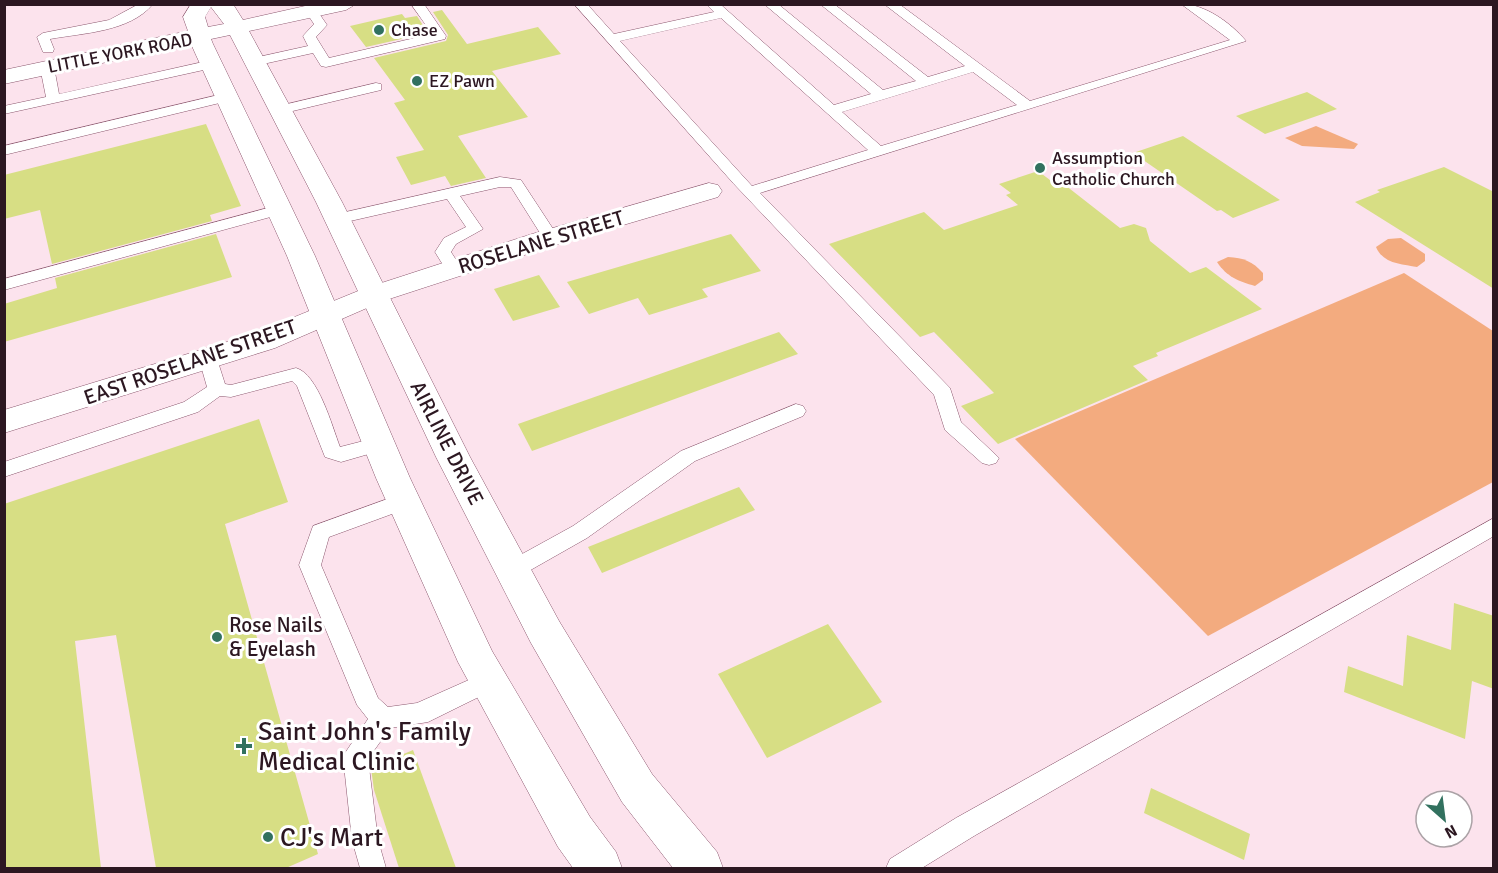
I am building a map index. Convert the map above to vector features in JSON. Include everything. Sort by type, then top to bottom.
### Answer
[{"type":"main road","points":[[228,14],[254,4]]},
{"type":"main road","points":[[228,14],[312,12],[346,4]]},
{"type":"main road","name":"LITTLE YORK ROAD","points":[[4,76],[123,26],[228,14]]},
{"type":"main road","name":"AIRLINE DRIVE","points":[[228,14],[337,219],[373,295],[544,632],[637,788],[701,868]]},
{"type":"main road","name":"LITTLE YORK ROAD","points":[[4,59],[48,58],[198,19]]},
{"type":"main road","points":[[198,19],[212,64],[326,313],[404,501],[489,681],[574,832],[600,868]]},
{"type":"main road","name":"ROSELANE STREET","points":[[373,295],[551,238],[709,191]]},
{"type":"main road","name":"EAST ROSELANE STREET","points":[[4,422],[264,341],[373,295]]},
{"type":"lane","points":[[123,26],[147,4]]},
{"type":"lane","points":[[312,12],[321,25],[309,36],[326,63],[440,36],[417,4]]},
{"type":"lane","points":[[580,4],[745,186],[944,393],[952,425],[989,458]]},
{"type":"lane","points":[[770,4],[881,96]]},
{"type":"lane","points":[[826,4],[926,82]]},
{"type":"lane","points":[[890,4],[1028,106]]},
{"type":"lane","points":[[709,191],[745,186],[879,152],[1240,41],[1212,19],[1186,4]]},
{"type":"lane","points":[[611,39],[717,9],[879,152]]},
{"type":"lane","points":[[254,62],[316,48]]},
{"type":"lane","points":[[48,58],[52,100]]},
{"type":"lane","points":[[4,110],[212,64]]},
{"type":"lane","points":[[832,110],[975,67]]},
{"type":"lane","points":[[280,110],[376,87]]},
{"type":"lane","points":[[4,151],[227,97]]},
{"type":"lane","points":[[337,219],[500,182],[516,183],[551,238]]},
{"type":"lane","points":[[451,193],[475,229],[450,241],[443,252],[454,269]]},
{"type":"lane","points":[[4,285],[279,210]]},
{"type":"lane","points":[[208,359],[217,389]]},
{"type":"lane","points":[[217,389],[231,391],[297,374],[304,383],[332,453],[341,455],[379,444]]},
{"type":"lane","points":[[4,470],[191,407],[209,397],[217,389]]},
{"type":"lane","points":[[512,570],[580,532],[688,456],[796,411]]},
{"type":"lane","points":[[383,718],[369,705],[310,565],[320,532],[404,501]]},
{"type":"lane","points":[[898,868],[975,821],[1494,526]]},
{"type":"lane","points":[[373,868],[365,840],[355,756],[383,718],[419,714],[489,681]]},
{"type":"shaded area","points":[[1316,126],[1358,144],[1354,149],[1302,146],[1285,138]]},
{"type":"shaded area","points":[[1401,238],[1425,254],[1425,261],[1417,267],[1393,262],[1379,253],[1376,247],[1388,239]]},
{"type":"shaded area","points":[[1228,257],[1243,259],[1251,263],[1263,273],[1263,280],[1255,286],[1229,275],[1217,262]]},
{"type":"shaded area","points":[[1404,273],[1493,331],[1493,482],[1208,636],[1015,439]]},
{"type":"building","points":[[442,10],[467,44],[538,27],[561,54],[492,71],[528,117],[458,136],[486,178],[451,186],[445,176],[411,185],[396,157],[424,150],[394,103],[405,100],[374,58],[446,41],[448,35],[433,12]]},
{"type":"building","name":"Chase","points":[[402,14],[405,18],[417,16],[428,33],[366,47],[350,26]]},
{"type":"building","points":[[1307,92],[1337,109],[1265,134],[1236,116]]},
{"type":"building","points":[[206,124],[241,206],[210,215],[212,221],[52,264],[40,210],[4,219],[4,175]]},
{"type":"building","points":[[1183,136],[1280,200],[1233,218],[1221,210],[1217,211],[1133,153]]},
{"type":"building","points":[[1444,167],[1494,192],[1494,289],[1355,202],[1380,192],[1377,190]]},
{"type":"building","points":[[1038,171],[1050,180],[1056,178],[1120,228],[1134,224],[1146,228],[1150,241],[1190,273],[1206,267],[1262,309],[1156,353],[1158,356],[1133,366],[1148,380],[998,444],[961,406],[994,393],[934,332],[920,337],[829,244],[924,212],[944,230],[1018,205],[1006,195],[1011,193],[999,184]]},
{"type":"building","points":[[216,234],[232,277],[4,342],[4,304],[57,288],[55,278]]},
{"type":"building","points":[[731,234],[761,271],[702,289],[708,297],[649,315],[638,298],[589,314],[567,282]]},
{"type":"building","points":[[539,275],[560,307],[513,321],[494,289]]},
{"type":"building","points":[[779,332],[798,354],[532,451],[518,424]]},
{"type":"building","points":[[259,419],[288,502],[225,524],[318,854],[286,868],[156,868],[116,635],[75,641],[101,868],[4,868],[4,504]]},
{"type":"building","points":[[739,487],[755,510],[602,573],[588,547]]},
{"type":"building","points":[[1454,603],[1494,616],[1494,689],[1472,681],[1465,739],[1344,692],[1348,666],[1403,686],[1407,635],[1451,650]]},
{"type":"building","points":[[828,624],[882,702],[767,758],[718,674]]},
{"type":"building","points":[[413,750],[456,868],[399,868],[374,790],[371,768]]},
{"type":"building","points":[[1151,788],[1250,834],[1244,860],[1144,813]]},
{"type":"place","name":"Chase","points":[[379,30]]},
{"type":"place","name":"EZ Pawn","points":[[417,81]]},
{"type":"place","name":"Assumption Catholic Church","points":[[1040,168]]},
{"type":"place","name":"Rose Nails & Eyelash","points":[[217,637]]},
{"type":"place","name":"Saint John's Family Medical Clinic","points":[[244,746]]},
{"type":"place","name":"CJ's Mart","points":[[268,837]]}]
